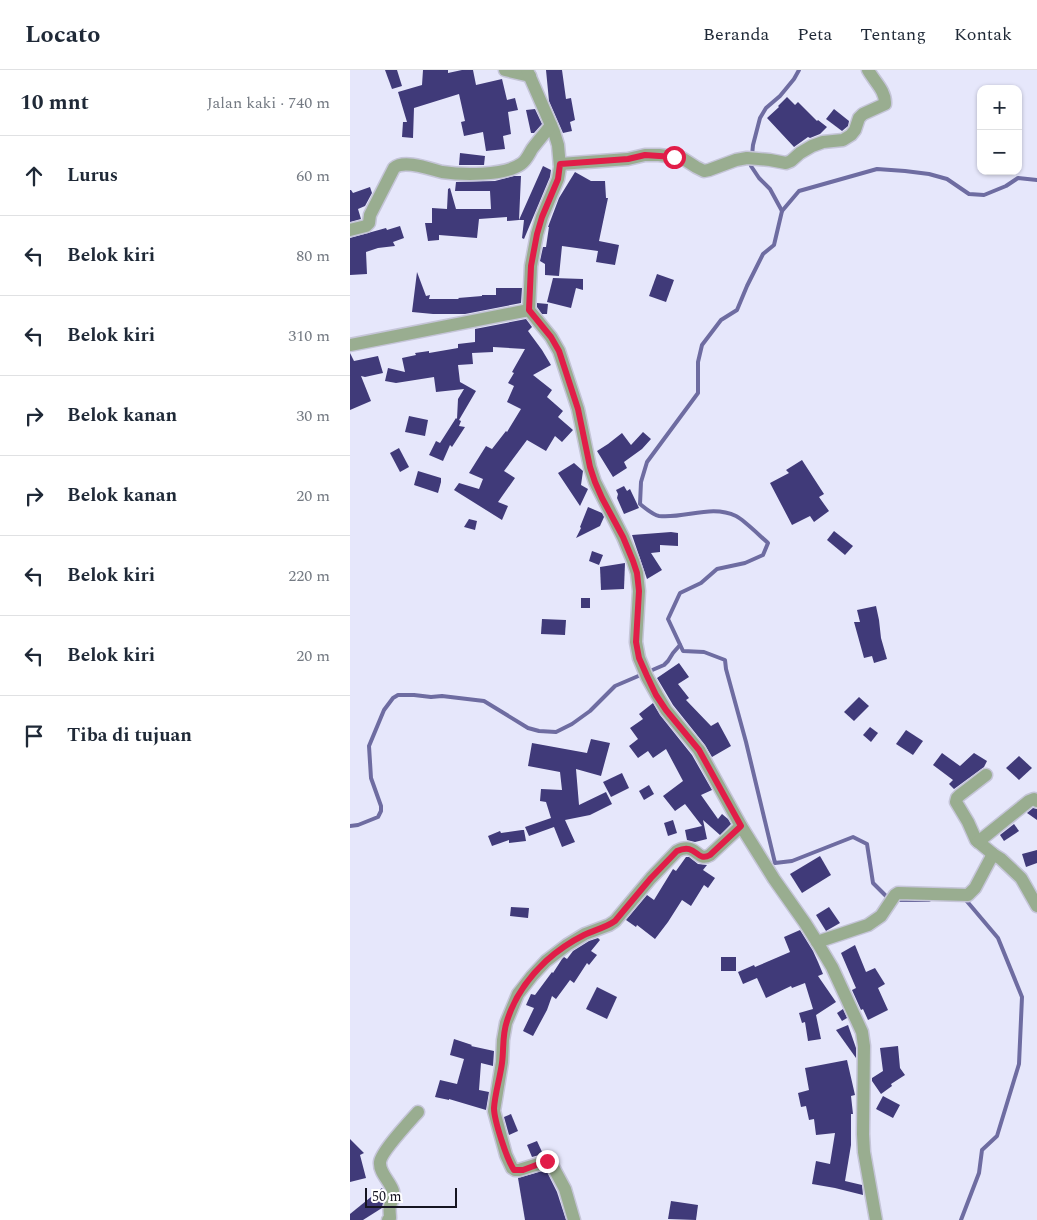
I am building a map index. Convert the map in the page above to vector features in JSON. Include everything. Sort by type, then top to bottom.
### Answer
[{"type":"street","points":[[505,70],[528,73],[558,145],[560,164],[558,179],[537,234],[531,266],[529,310],[551,337],[559,351],[578,409],[592,474],[602,498],[623,537],[637,573],[639,591],[636,642],[639,658],[656,695],[699,750],[741,826],[832,967],[859,1026],[863,1039],[864,1152],[876,1220]]},
{"type":"street","points":[[560,164],[628,159],[645,155],[682,158],[704,171],[746,158],[788,163],[812,146],[822,142],[843,140],[855,130],[863,114],[885,104],[883,93],[868,70]]},
{"type":"street","points":[[350,230],[366,226],[369,223],[370,215],[394,168],[397,166],[410,165],[442,172],[465,174],[484,174],[509,170],[523,163],[551,125]]},
{"type":"street","points":[[350,345],[529,310]]},
{"type":"street","points":[[986,775],[960,794],[956,800],[978,842],[1001,858],[1021,878],[1037,906]]},
{"type":"street","points":[[978,842],[1029,801],[1034,799],[1037,801]]},
{"type":"street","points":[[574,1220],[564,1189],[548,1161],[519,1170],[512,1168],[506,1156],[494,1111],[506,1023],[518,994],[546,961],[566,945],[585,934],[615,921],[651,878],[677,851],[688,848],[700,856],[706,857],[741,826]]},
{"type":"street","points":[[817,942],[868,925],[881,916],[898,893],[968,895],[975,888],[993,854]]},
{"type":"street","points":[[388,1220],[390,1218],[390,1207],[393,1197],[391,1186],[380,1166],[380,1160],[397,1136],[418,1112]]},
{"type":"building","points":[[385,70],[397,70],[402,86],[392,89]]},
{"type":"building","points":[[423,70],[448,70],[448,73],[473,70],[476,85],[502,79],[507,100],[515,98],[518,110],[508,112],[511,134],[503,136],[505,149],[486,151],[483,132],[464,136],[461,122],[465,121],[459,94],[414,108],[413,138],[402,137],[403,122],[407,122],[398,92],[422,85]]},
{"type":"building","points":[[546,70],[562,70],[566,99],[571,98],[575,120],[570,122],[572,131],[563,133],[549,101]]},
{"type":"building","points":[[787,97],[795,105],[798,102],[817,121],[827,127],[820,134],[808,137],[794,147],[767,118]]},
{"type":"building","points":[[535,109],[542,124],[534,133],[531,133],[526,110]]},
{"type":"building","points":[[834,109],[849,121],[848,126],[842,131],[826,119]]},
{"type":"building","points":[[460,153],[485,156],[484,165],[459,165]]},
{"type":"building","points":[[543,166],[551,170],[550,177],[524,239],[522,238],[524,220],[519,220]]},
{"type":"building","points":[[575,172],[591,181],[605,181],[606,198],[608,198],[599,241],[619,245],[615,265],[596,262],[598,251],[562,246],[559,276],[545,275],[545,264],[540,261],[543,247],[546,247],[548,227],[559,198]]},
{"type":"building","points":[[521,176],[519,220],[507,221],[507,217],[479,219],[477,238],[439,235],[439,240],[428,241],[425,223],[432,223],[432,208],[447,209],[448,189],[450,188],[456,209],[491,209],[490,191],[455,191],[456,182],[495,181]]},
{"type":"building","points":[[370,187],[372,193],[365,206],[358,209],[361,219],[350,222],[350,190],[353,193]]},
{"type":"building","points":[[400,226],[404,238],[393,242],[395,246],[366,252],[367,274],[350,275],[350,238]]},
{"type":"building","points":[[417,272],[426,296],[430,295],[429,299],[459,299],[482,295],[496,295],[496,288],[522,288],[521,303],[465,314],[412,312]]},
{"type":"building","points":[[657,274],[674,280],[666,302],[649,296]]},
{"type":"building","points":[[553,278],[583,279],[583,290],[576,288],[571,308],[547,302]]},
{"type":"building","points":[[537,303],[548,304],[547,314],[542,314],[537,307]]},
{"type":"building","points":[[526,319],[532,327],[528,331],[551,365],[533,375],[552,390],[547,397],[563,411],[558,417],[573,430],[562,442],[555,436],[546,451],[527,440],[504,471],[515,478],[498,502],[508,506],[502,520],[454,490],[459,483],[479,489],[483,479],[469,473],[486,446],[492,449],[507,432],[521,409],[507,402],[514,386],[508,383],[525,349],[493,347],[493,352],[472,353],[473,364],[458,365],[460,382],[476,391],[459,420],[461,421],[459,426],[465,427],[452,447],[450,445],[443,461],[429,455],[436,441],[440,443],[457,419],[458,399],[464,389],[436,392],[434,377],[396,383],[385,381],[388,368],[405,372],[402,358],[416,355],[415,353],[429,351],[429,353],[458,348],[458,344],[475,342],[475,329]]},
{"type":"building","points":[[350,353],[354,361],[378,356],[383,373],[365,377],[361,376],[371,401],[350,410]]},
{"type":"building","points":[[409,416],[428,420],[425,436],[405,432]]},
{"type":"building","points":[[643,432],[651,439],[642,449],[624,462],[627,468],[613,477],[597,451],[622,433],[631,445]]},
{"type":"building","points":[[399,448],[409,467],[400,472],[390,453]]},
{"type":"building","points":[[802,460],[824,494],[819,497],[829,511],[814,522],[810,516],[792,525],[770,483],[789,473],[786,470]]},
{"type":"building","points":[[574,463],[583,471],[581,485],[588,489],[580,506],[558,473]]},
{"type":"building","points":[[418,471],[441,478],[438,493],[414,485]]},
{"type":"building","points":[[624,486],[627,491],[630,489],[639,508],[624,514],[617,498],[616,490]]},
{"type":"building","points":[[588,507],[602,513],[604,517],[600,526],[576,538],[581,528]]},
{"type":"building","points":[[469,519],[477,521],[475,530],[464,527]]},
{"type":"building","points":[[834,531],[853,546],[845,555],[827,540]]},
{"type":"building","points":[[678,533],[678,546],[660,545],[660,552],[651,553],[662,570],[647,579],[632,535]]},
{"type":"building","points":[[592,551],[603,555],[599,565],[589,561]]},
{"type":"building","points":[[625,563],[624,589],[601,590],[600,567]]},
{"type":"building","points":[[581,598],[590,598],[590,608],[581,608]]},
{"type":"building","points":[[876,606],[881,638],[887,659],[874,663],[872,656],[864,658],[854,622],[860,622],[857,610]]},
{"type":"building","points":[[542,619],[566,620],[565,635],[541,634]]},
{"type":"building","points":[[679,663],[689,677],[678,684],[689,698],[686,700],[711,726],[718,722],[731,746],[712,757],[705,745],[673,705],[657,678]]},
{"type":"building","points":[[859,697],[869,706],[854,721],[844,712]]},
{"type":"building","points":[[653,703],[660,715],[692,755],[712,790],[701,795],[718,819],[722,814],[731,824],[720,835],[703,820],[707,839],[695,842],[687,840],[685,830],[702,826],[685,804],[675,811],[663,796],[683,781],[666,749],[653,758],[648,751],[638,758],[629,746],[638,739],[630,728],[643,719],[639,714]]},
{"type":"building","points":[[870,727],[878,733],[871,742],[863,735]]},
{"type":"building","points":[[906,730],[923,741],[913,755],[896,744]]},
{"type":"building","points":[[591,739],[610,743],[601,776],[576,769],[579,805],[606,792],[612,804],[590,815],[565,820],[575,842],[562,847],[554,827],[529,836],[525,827],[551,818],[546,802],[540,801],[541,789],[562,790],[560,772],[528,766],[532,743],[587,753]]},
{"type":"building","points":[[942,753],[960,766],[974,753],[987,761],[984,767],[954,789],[949,784],[953,780],[933,765]]},
{"type":"building","points":[[1019,756],[1032,768],[1019,780],[1006,768]]},
{"type":"building","points":[[622,773],[629,788],[611,797],[603,782]]},
{"type":"building","points":[[649,785],[654,794],[644,800],[639,791]]},
{"type":"building","points":[[1033,808],[1037,809],[1037,820],[1027,813]]},
{"type":"building","points":[[673,820],[677,833],[668,836],[664,823]]},
{"type":"building","points":[[1014,824],[1019,831],[1004,841],[1000,835]]},
{"type":"building","points":[[524,830],[526,841],[509,843],[509,840],[492,846],[488,836],[500,831],[501,833]]},
{"type":"building","points":[[1037,850],[1037,863],[1026,867],[1022,854]]},
{"type":"building","points":[[820,856],[831,875],[802,893],[790,874]]},
{"type":"building","points":[[686,857],[689,857],[698,864],[707,865],[703,870],[715,878],[708,888],[704,885],[691,906],[682,900],[655,939],[637,925],[636,927],[626,920],[647,895],[654,900],[673,869],[676,871]]},
{"type":"building","points":[[511,907],[529,908],[528,918],[510,916]]},
{"type":"building","points":[[829,907],[840,923],[826,931],[816,915]]},
{"type":"building","points":[[800,930],[813,951],[823,974],[818,976],[836,1002],[816,1015],[821,1039],[808,1041],[805,1022],[802,1023],[799,1013],[813,1009],[805,983],[792,988],[791,986],[766,998],[757,978],[743,984],[738,972],[790,952],[784,937]]},
{"type":"building","points":[[598,938],[600,940],[591,951],[597,955],[589,965],[587,963],[574,983],[570,980],[556,999],[552,996],[533,1036],[523,1031],[534,1008],[526,1005],[531,994],[535,995],[564,957],[567,959],[573,951]]},
{"type":"building","points":[[855,945],[866,972],[875,968],[885,984],[878,988],[888,1010],[868,1020],[852,990],[856,988],[841,953]]},
{"type":"building","points":[[721,957],[736,957],[736,971],[721,971]]},
{"type":"building","points":[[597,987],[617,997],[607,1019],[586,1009]]},
{"type":"building","points":[[843,1009],[847,1018],[842,1021],[837,1013]]},
{"type":"building","points":[[848,1025],[856,1048],[856,1058],[836,1030]]},
{"type":"building","points":[[454,1039],[471,1046],[494,1051],[493,1066],[481,1063],[479,1090],[489,1092],[486,1110],[449,1099],[435,1097],[440,1080],[457,1084],[464,1059],[450,1055]]},
{"type":"building","points":[[898,1046],[900,1068],[905,1075],[891,1084],[892,1086],[881,1094],[872,1081],[872,1078],[883,1071],[880,1048]]},
{"type":"building","points":[[847,1060],[855,1095],[851,1096],[853,1114],[851,1114],[851,1145],[845,1181],[862,1185],[863,1195],[812,1184],[816,1161],[830,1164],[835,1133],[816,1135],[814,1119],[809,1120],[806,1106],[801,1107],[798,1093],[809,1090],[805,1068]]},
{"type":"building","points":[[883,1096],[900,1105],[893,1118],[876,1109]]},
{"type":"building","points":[[511,1114],[518,1131],[509,1135],[504,1117]]},
{"type":"building","points":[[350,1139],[364,1153],[360,1155],[366,1178],[350,1182]]},
{"type":"building","points":[[537,1141],[543,1154],[532,1157],[527,1145]]},
{"type":"building","points":[[546,1170],[557,1192],[566,1220],[525,1220],[518,1178]]},
{"type":"building","points":[[382,1188],[385,1195],[382,1208],[363,1220],[350,1220],[350,1214]]},
{"type":"building","points":[[671,1201],[698,1205],[696,1220],[668,1219]]},
{"type":"waterway","points":[[782,211],[770,189],[751,166],[753,145],[760,118],[766,108],[780,96],[799,70]]},
{"type":"waterway","points":[[889,899],[873,883],[867,844],[853,837],[792,861],[775,863],[725,660],[704,652],[683,651],[668,619],[680,593],[701,583],[717,569],[745,563],[763,555],[768,543],[748,524],[736,516],[727,513],[717,511],[678,516],[659,516],[654,514],[640,504],[641,482],[647,462],[698,393],[698,362],[702,345],[721,320],[737,310],[763,254],[774,245],[782,211],[799,191],[877,169],[929,174],[947,179],[969,194],[984,195],[1006,186],[1018,178],[1037,180]]},
{"type":"waterway","points":[[350,826],[378,817],[381,811],[371,778],[369,746],[384,710],[393,698],[398,695],[442,696],[484,701],[528,728],[556,732],[572,724],[590,711],[615,686],[664,665],[680,645]]},
{"type":"waterway","points":[[961,1220],[979,1173],[982,1150],[997,1136],[1019,1064],[1022,997],[998,938],[963,899]]},
{"type":"waterway","points":[[896,900],[929,900]]},
{"type":"route","points":[[547,1161],[523,1170],[514,1170],[506,1156],[494,1111],[506,1023],[518,994],[546,961],[566,945],[585,934],[615,921],[630,901],[677,851],[688,848],[702,857],[706,857],[741,826],[699,750],[656,695],[639,658],[636,642],[639,606],[637,573],[623,537],[595,482],[578,409],[559,351],[551,337],[529,310],[531,266],[537,234],[560,173],[560,164],[628,159],[645,155],[674,157]]}]
